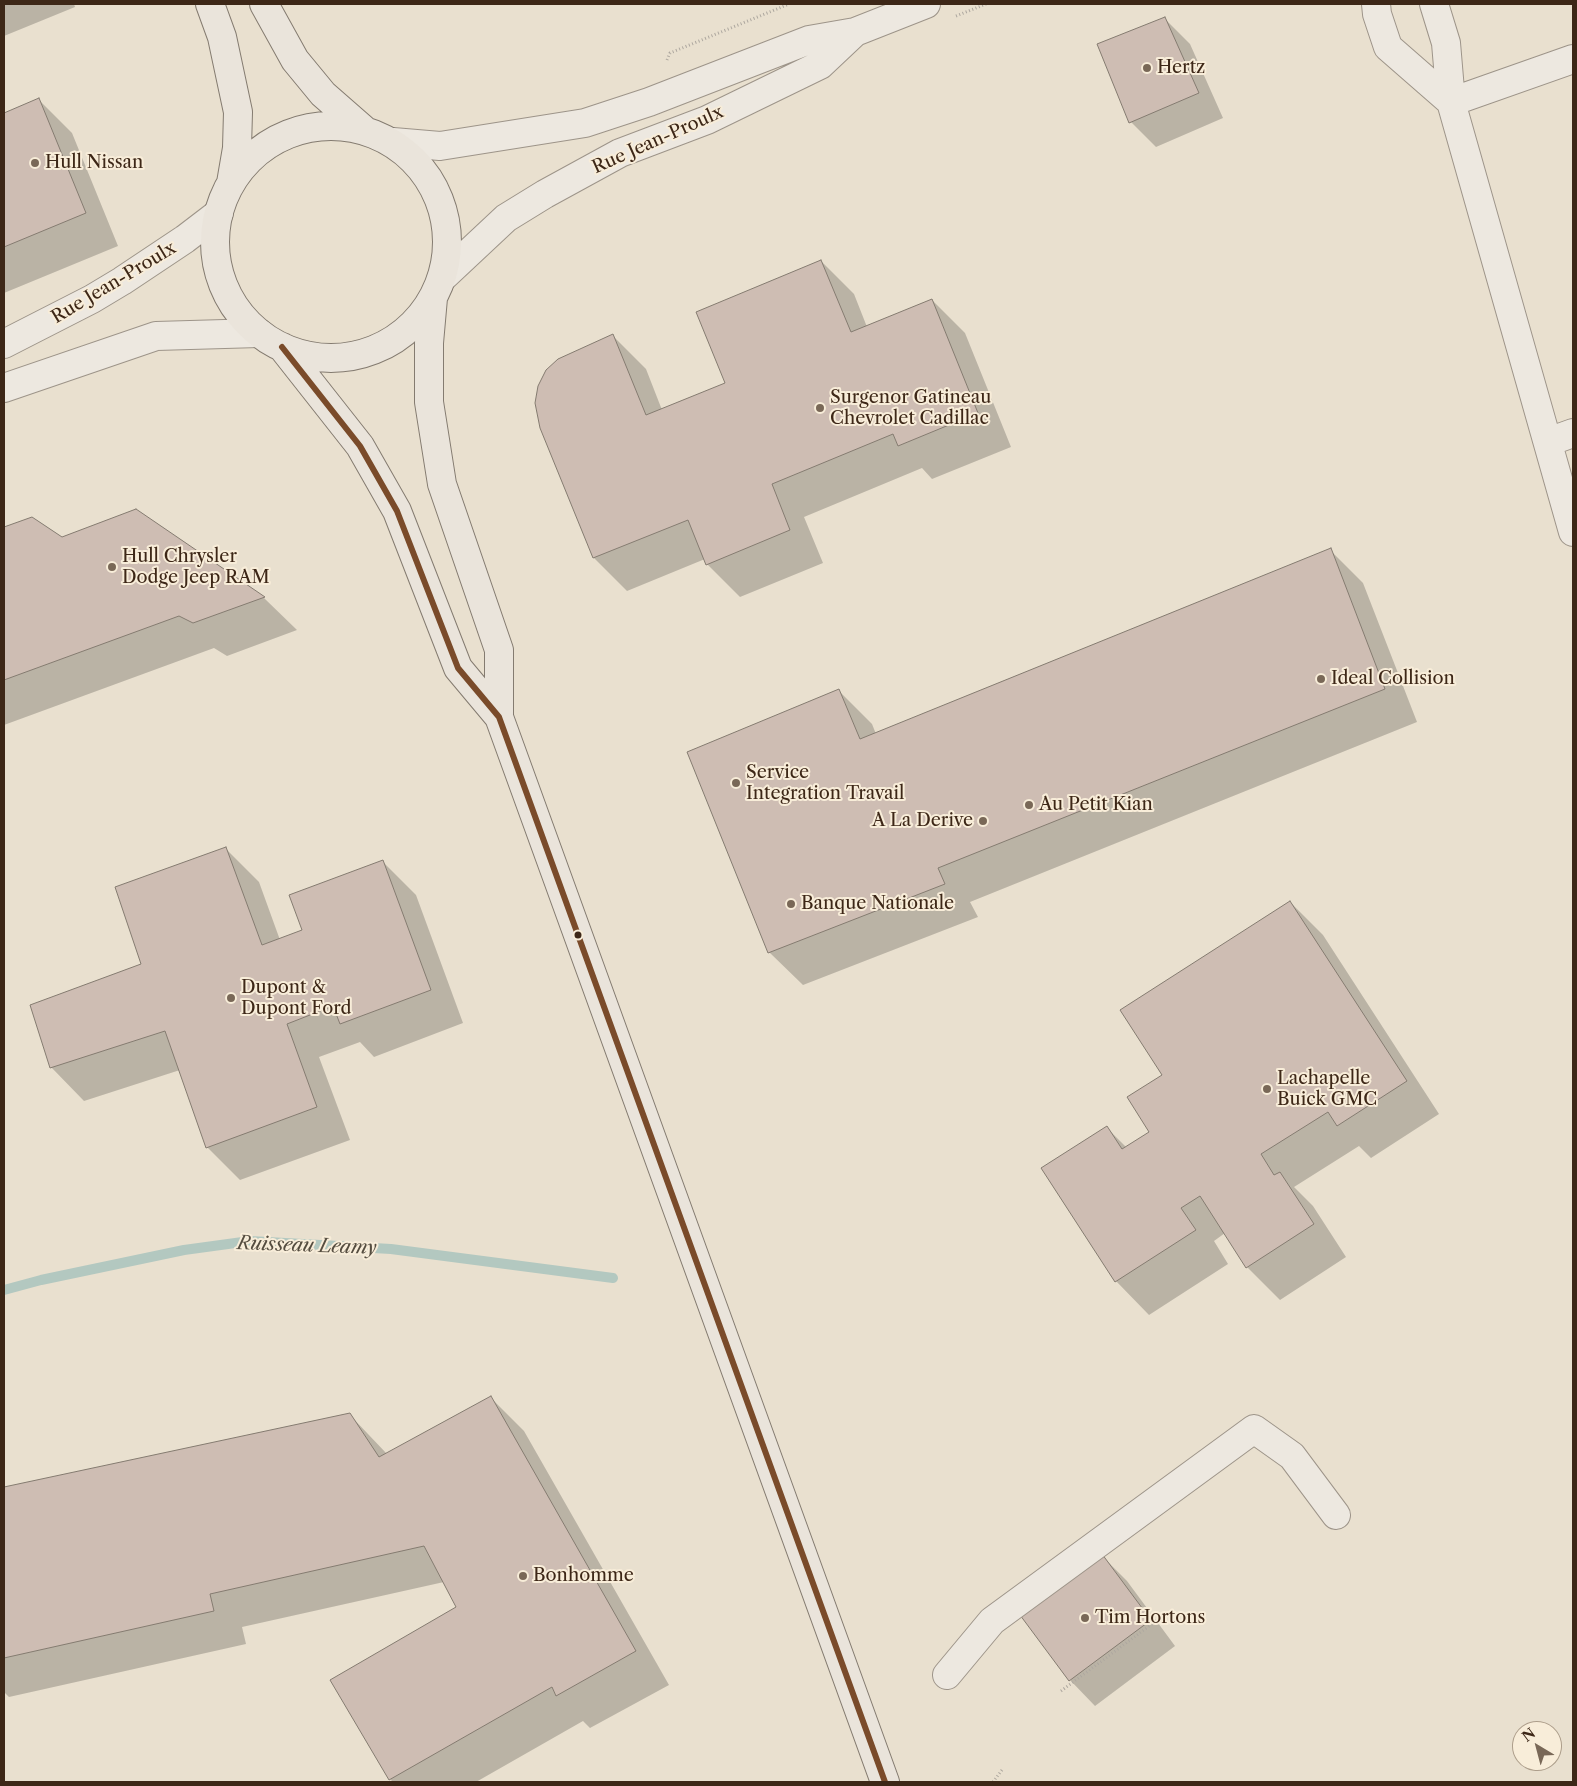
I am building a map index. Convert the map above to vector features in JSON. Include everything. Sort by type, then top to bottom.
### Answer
[{"type":"main road","points":[[210,4],[222,37],[238,112],[237,148],[231,183],[219,213],[215,239],[218,266],[226,292],[240,314],[271,340],[360,446],[397,511],[458,668],[499,717]]},
{"type":"main road","points":[[264,4],[294,60],[323,94],[362,129]]},
{"type":"main road","points":[[231,183],[255,154],[288,134],[325,125],[362,129],[393,142],[416,161],[434,185],[444,213],[448,242],[429,343],[430,411],[442,484],[498,650],[499,717],[885,1782]]},
{"type":"main road","points":[[271,340],[315,357],[350,357],[383,346],[412,326],[438,288]]},
{"type":"street","name":"Rue Jean-Proulx","points":[[393,142],[440,146],[584,123],[649,102],[810,40],[855,32],[926,4]]},
{"type":"street","points":[[1376,4],[1376,14],[1388,47],[1451,102]]},
{"type":"street","points":[[1434,4],[1446,43],[1451,102],[1573,532]]},
{"type":"street","name":"Rue Jean-Proulx","points":[[438,288],[506,218],[545,194],[620,153],[706,120],[820,65],[855,32]]},
{"type":"street","points":[[1451,102],[1573,59]]},
{"type":"street","name":"Rue Jean-Proulx","points":[[4,344],[92,299],[122,281],[185,239],[219,213]]},
{"type":"street","points":[[4,388],[156,336],[271,340]]},
{"type":"street","points":[[1548,442],[1573,433]]},
{"type":"street","points":[[947,1674],[992,1621],[1254,1429],[1292,1456],[1336,1515]]},
{"type":"path","points":[[1061,1691],[1156,1621]]},
{"type":"path","points":[[993,1782],[1002,1770]]},
{"type":"building","name":"Hertz","points":[[1165,17],[1199,93],[1129,123],[1097,44]]},
{"type":"building","name":"Hull Nissan","points":[[39,98],[86,213],[4,247],[4,113]]},
{"type":"building","name":"Surgenor Gatineau Chevrolet Cadillac","points":[[821,260],[851,332],[932,299],[978,413],[898,446],[893,434],[772,484],[790,530],[706,565],[688,520],[593,558],[540,428],[535,403],[538,386],[546,370],[558,359],[613,334],[646,415],[725,383],[696,312]]},
{"type":"building","name":"Hull Chrysler Dodge Jeep RAM","points":[[136,509],[265,597],[193,623],[179,616],[4,680],[4,527],[32,517],[62,537]]},
{"type":"building","points":[[1331,548],[1385,689],[938,868],[945,884],[768,953],[687,752],[839,689],[860,739]]},
{"type":"building","name":"Dupont & Dupont Ford","points":[[226,847],[262,945],[302,930],[289,895],[383,860],[431,990],[340,1024],[333,1006],[287,1024],[317,1107],[206,1148],[165,1031],[50,1068],[30,1005],[141,964],[115,887]]},
{"type":"building","name":"Lachapelle Buick GMC","points":[[1290,901],[1407,1081],[1337,1126],[1328,1112],[1261,1154],[1274,1175],[1280,1172],[1314,1224],[1246,1268],[1200,1196],[1181,1208],[1196,1230],[1115,1282],[1041,1168],[1107,1126],[1122,1149],[1149,1132],[1127,1097],[1162,1075],[1120,1010]]},
{"type":"building","points":[[491,1396],[636,1651],[556,1696],[552,1687],[389,1780],[330,1680],[456,1607],[424,1546],[210,1594],[214,1611],[4,1658],[4,1487],[350,1413],[379,1457]]},
{"type":"building","name":"Tim Hortons","points":[[1102,1554],[1151,1620],[1069,1681],[1020,1615]]},
{"type":"waterway","name":"Ruisseau Leamy","points":[[4,1290],[41,1280],[184,1250],[250,1241],[391,1249],[613,1278]]},
{"type":"transit line","points":[[282,347],[360,446],[397,511],[458,668],[499,717],[885,1782]]},
{"type":"place","name":"Hertz","points":[[1147,68]]},
{"type":"place","name":"Hull Nissan","points":[[35,163]]},
{"type":"place","name":"Surgenor Gatineau Chevrolet Cadillac","points":[[820,408]]},
{"type":"place","name":"Hull Chrysler Dodge Jeep RAM","points":[[112,567]]},
{"type":"place","name":"Ideal Collision","points":[[1321,679]]},
{"type":"place","name":"Service Integration Travail","points":[[736,783]]},
{"type":"place","name":"Au Petit Kian","points":[[1029,805]]},
{"type":"place","name":"A La Derive","points":[[983,821]]},
{"type":"place","name":"Banque Nationale","points":[[791,904]]},
{"type":"place","name":"Dupont & Dupont Ford","points":[[231,998]]},
{"type":"place","name":"Lachapelle Buick GMC","points":[[1267,1089]]},
{"type":"place","name":"Bonhomme","points":[[523,1576]]},
{"type":"place","name":"Tim Hortons","points":[[1085,1618]]}]
